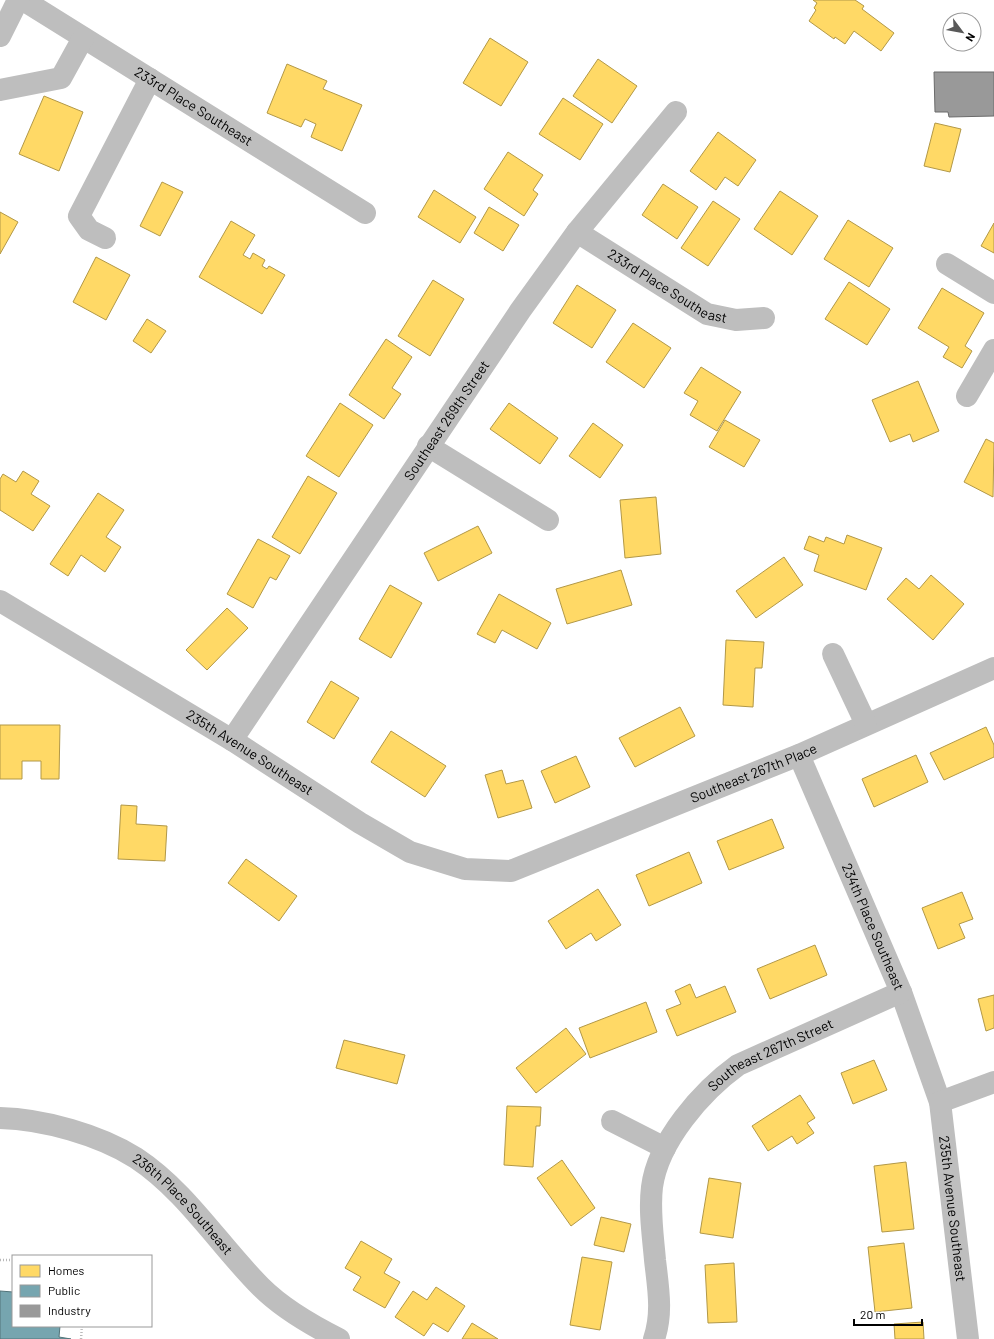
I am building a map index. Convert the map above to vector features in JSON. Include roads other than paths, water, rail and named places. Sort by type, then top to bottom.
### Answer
[{"type":"street","points":[[0,36],[18,0]]},
{"type":"street","name":"233rd Place Southeast","points":[[23,0],[365,213]]},
{"type":"street","points":[[0,90],[61,78],[83,38]]},
{"type":"street","points":[[105,238],[89,230],[79,216],[150,79]]},
{"type":"street","name":"Southeast 269th Street","points":[[232,740],[520,311],[577,232],[676,112]]},
{"type":"street","name":"233rd Place Southeast","points":[[577,232],[707,314],[736,320],[764,318]]},
{"type":"street","points":[[946,264],[994,293]]},
{"type":"street","points":[[967,396],[994,350]]},
{"type":"street","points":[[428,446],[548,520]]},
{"type":"street","name":"235th Avenue Southeast","points":[[0,601],[232,740],[360,823],[410,852],[465,870],[510,871]]},
{"type":"street","points":[[833,654],[866,724]]},
{"type":"street","name":"Southeast 267th Place","points":[[510,871],[799,755],[994,668]]},
{"type":"street","name":"234th Place Southeast","points":[[799,755],[901,992],[940,1102]]},
{"type":"street","name":"Southeast 267th Street","points":[[654,1339],[660,1312],[651,1204],[652,1186],[665,1148],[682,1122],[720,1078],[738,1065],[901,992]]},
{"type":"street","points":[[940,1102],[994,1082]]},
{"type":"street","name":"235th Avenue Southeast","points":[[940,1102],[968,1339]]},
{"type":"street","name":"236th Place Southeast","points":[[0,1118],[51,1125],[108,1143],[136,1158],[165,1182],[193,1210],[261,1287],[285,1307],[314,1327],[338,1339]]},
{"type":"street","points":[[612,1121],[665,1148]]}]
